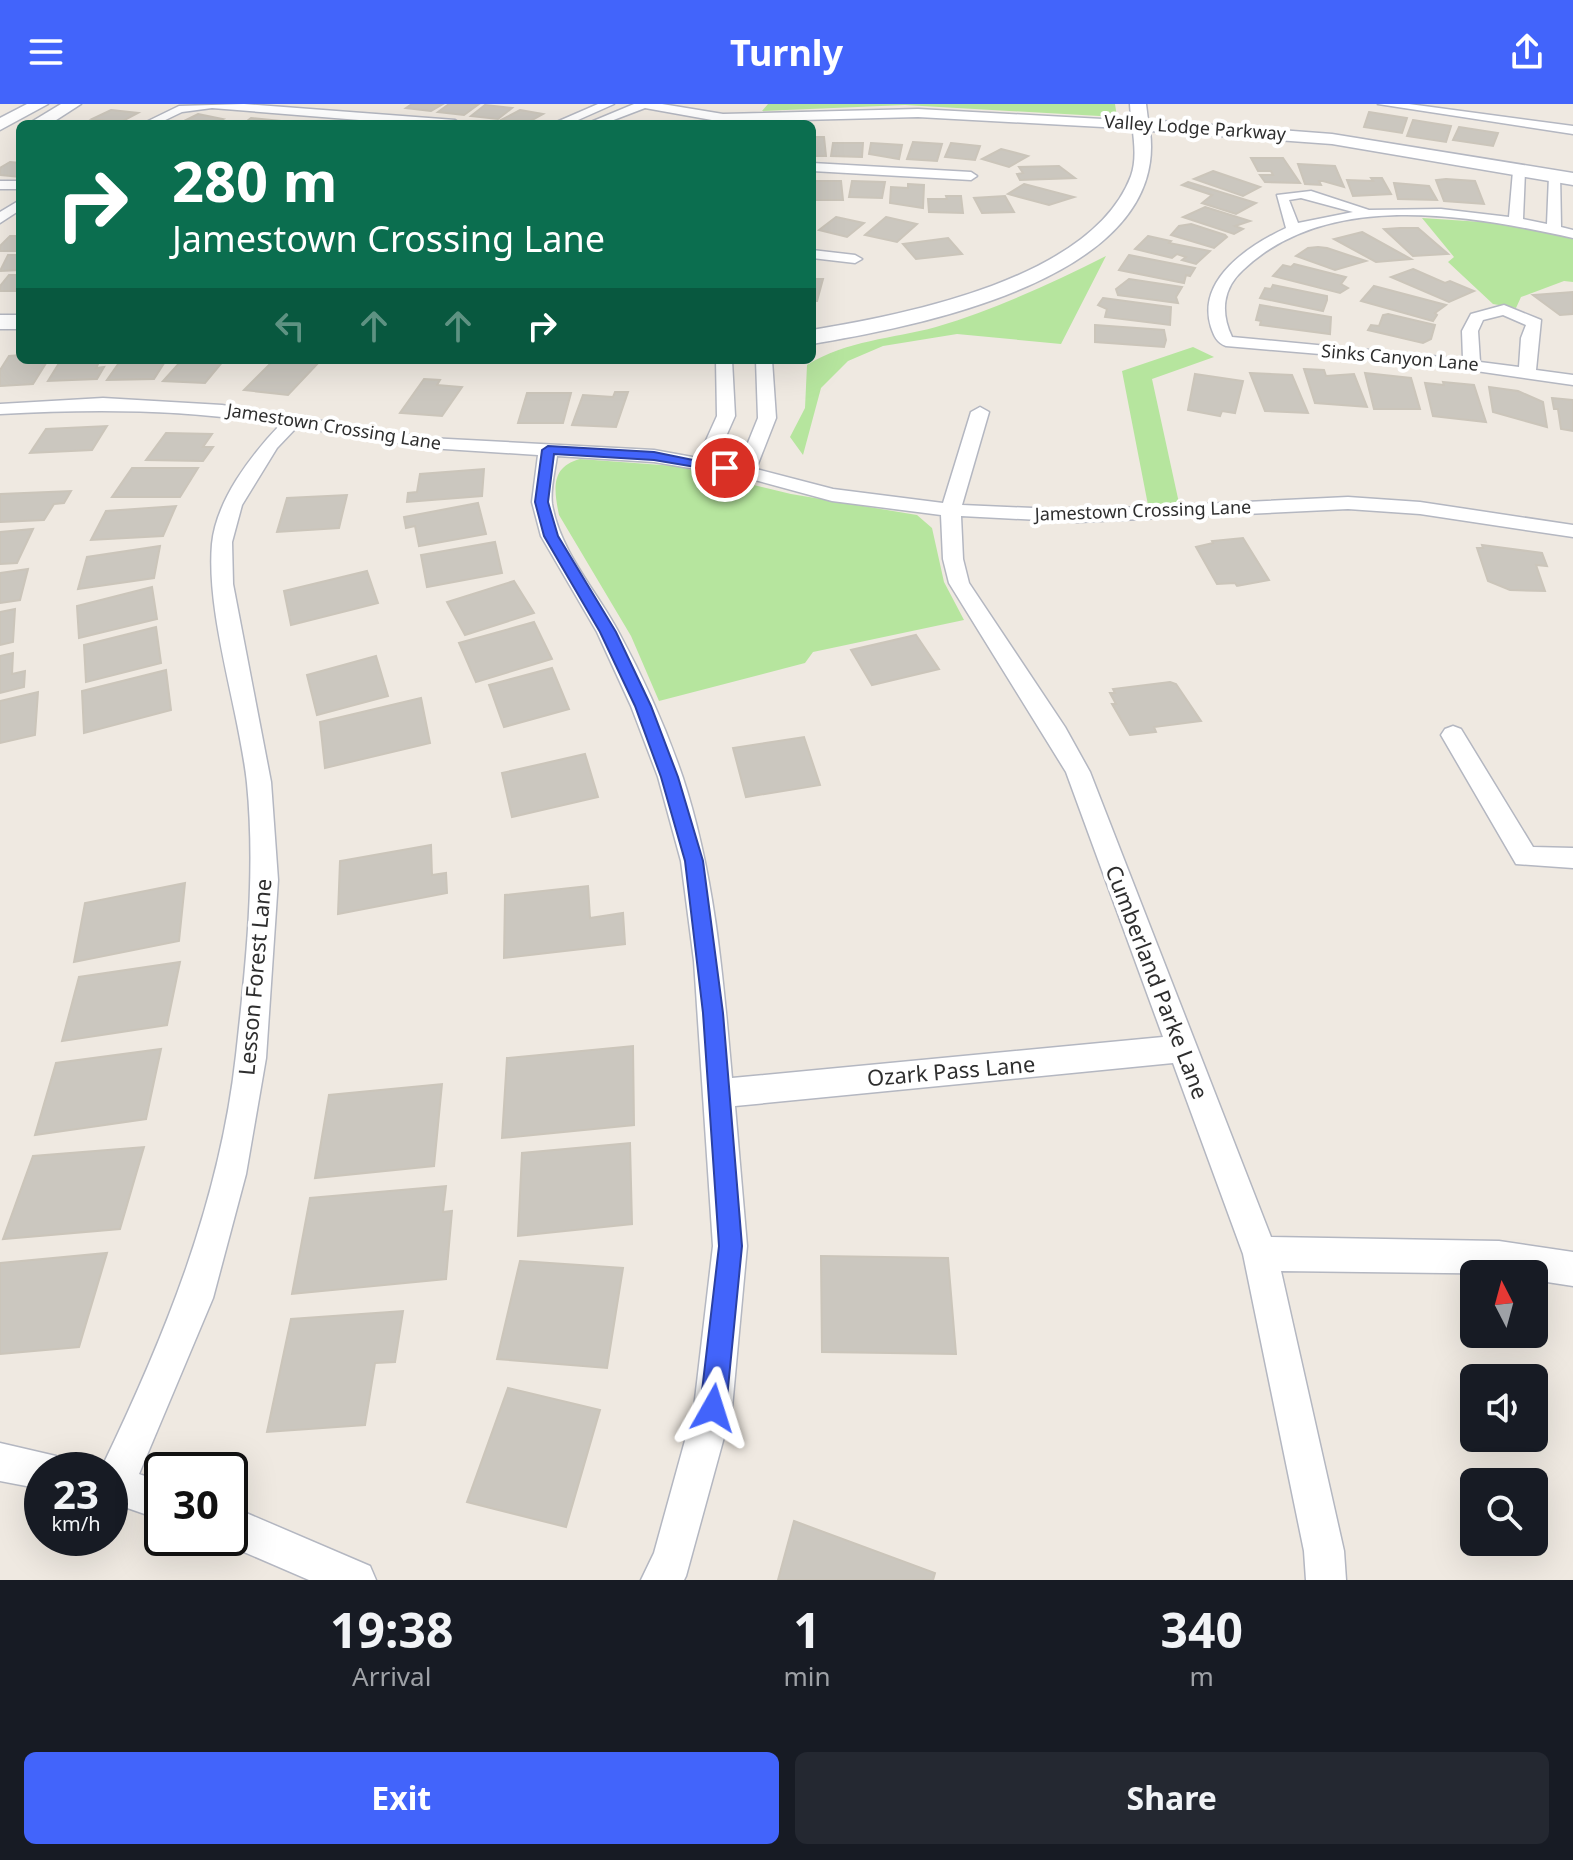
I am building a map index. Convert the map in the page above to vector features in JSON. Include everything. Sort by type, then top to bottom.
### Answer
[{"type":"street","points":[[0,125],[40,104]]},
{"type":"street","points":[[44,120],[73,104]]},
{"type":"street","points":[[568,120],[608,104]]},
{"type":"street","points":[[602,120],[644,104]]},
{"type":"street","name":"Valley Lodge Parkway","points":[[644,104],[723,118],[869,115],[1139,121],[1375,149],[1564,178]]},
{"type":"street","points":[[1384,104],[1573,130]]},
{"type":"street","points":[[158,120],[189,107],[325,112],[412,120]]},
{"type":"street","points":[[314,120],[325,112]]},
{"type":"street","points":[[816,336],[887,322],[996,292],[1066,258],[1093,240],[1129,200],[1141,176],[1139,121]]},
{"type":"street","points":[[816,167],[971,176]]},
{"type":"street","points":[[1519,171],[1554,229]]},
{"type":"street","points":[[1516,222],[1536,198],[1564,178]]},
{"type":"street","points":[[1377,214],[1306,194],[1282,198],[1293,229],[1377,214],[1444,214],[1516,222],[1573,234]]},
{"type":"street","name":"Sinks Canyon Lane","points":[[1293,229],[1248,256],[1218,294],[1215,322],[1226,341],[1472,364],[1573,380]]},
{"type":"street","points":[[816,254],[855,259]]},
{"type":"street","points":[[1472,364],[1470,331],[1477,317],[1504,310],[1535,323],[1528,347],[1527,372]]},
{"type":"street","points":[[705,464],[726,416],[724,364]]},
{"type":"street","points":[[745,472],[763,440],[769,416],[764,364]]},
{"type":"street","name":"Jamestown Crossing Lane","points":[[2,413],[103,403],[161,404],[222,410],[429,443],[640,455],[745,472],[832,495],[949,510],[1078,516],[1348,503],[1420,508],[1573,531]]},
{"type":"street","name":"Cumberland Parke Lane","points":[[980,412],[949,510],[954,567],[959,583],[1057,733],[1078,772],[1260,1254],[1324,1551],[1326,1580]]},
{"type":"street","name":"Lesson Forest Lane","points":[[128,1452],[157,1393],[196,1298],[230,1174],[251,1058],[265,880],[259,782],[223,584],[222,542],[232,505],[270,445],[291,423]]},
{"type":"street","points":[[548,450],[542,502],[551,536],[608,632],[643,706],[670,777],[694,861],[721,1093],[730,1246],[713,1408],[672,1562],[661,1580]]},
{"type":"street","points":[[1453,735],[1525,857],[1573,858]]},
{"type":"street","name":"Ozark Pass Lane","points":[[721,1093],[1182,1049]]},
{"type":"street","points":[[1260,1254],[1499,1258],[1573,1269]]},
{"type":"street","points":[[0,1462],[24,1467]]},
{"type":"street","points":[[248,1534],[356,1580]]},
{"type":"green space","points":[[768,104],[1115,104],[1117,117],[905,105],[762,111]]},
{"type":"green space","points":[[1422,218],[1497,223],[1573,238],[1573,282],[1564,281],[1521,297],[1516,308],[1493,304],[1448,262],[1454,257]]},
{"type":"green space","points":[[1106,256],[1061,344],[957,334],[883,346],[848,361],[821,388],[803,455],[790,437],[805,408],[807,365],[816,364],[816,360],[822,357],[854,345],[936,327],[1043,286]]},
{"type":"green space","points":[[1193,347],[1214,357],[1152,379],[1179,503],[1148,505],[1122,371]]},
{"type":"green space","points":[[580,459],[675,466],[791,494],[917,515],[932,528],[944,582],[964,620],[813,652],[805,663],[659,701],[631,636],[559,515],[556,481],[563,468]]},
{"type":"building","points":[[412,104],[443,104],[431,111],[406,108]]},
{"type":"building","points":[[449,104],[479,104],[464,115],[438,112]]},
{"type":"building","points":[[485,105],[512,108],[498,119],[471,116]]},
{"type":"building","points":[[111,110],[138,113],[125,120],[92,119]]},
{"type":"building","points":[[520,110],[543,114],[532,120],[501,120]]},
{"type":"building","points":[[1369,112],[1407,118],[1402,133],[1364,127]]},
{"type":"building","points":[[198,114],[223,119],[221,120],[186,120]]},
{"type":"building","points":[[1413,120],[1451,126],[1446,142],[1407,136]]},
{"type":"building","points":[[1459,127],[1498,133],[1493,146],[1453,140]]},
{"type":"building","points":[[816,137],[824,137],[826,156],[816,156]]},
{"type":"building","points":[[913,142],[942,144],[937,161],[907,159]]},
{"type":"building","points":[[833,143],[863,143],[862,157],[831,156]]},
{"type":"building","points":[[871,143],[902,145],[899,159],[869,154]]},
{"type":"building","points":[[951,143],[980,146],[975,160],[945,157]]},
{"type":"building","points":[[1001,149],[1028,156],[1009,167],[982,159]]},
{"type":"building","points":[[1251,158],[1283,158],[1300,183],[1265,182],[1260,175],[1273,175],[1271,171],[1258,171]]},
{"type":"building","points":[[10,162],[16,163],[16,177],[0,175],[0,168]]},
{"type":"building","points":[[1298,164],[1335,166],[1344,187],[1323,181],[1319,181],[1321,185],[1305,184]]},
{"type":"building","points":[[1059,166],[1075,178],[1020,180],[1017,174],[1023,173],[1019,167]]},
{"type":"building","points":[[1213,171],[1260,187],[1243,196],[1194,179]]},
{"type":"building","points":[[1371,178],[1382,178],[1391,194],[1353,196],[1347,180],[1373,181]]},
{"type":"building","points":[[1436,180],[1475,181],[1484,204],[1444,201]]},
{"type":"building","points":[[816,181],[841,181],[843,200],[816,200]]},
{"type":"building","points":[[852,181],[885,182],[882,198],[849,197]]},
{"type":"building","points":[[1188,182],[1256,203],[1236,214],[1202,203],[1212,195],[1182,185]]},
{"type":"building","points":[[1394,183],[1429,186],[1437,200],[1398,199]]},
{"type":"building","points":[[908,184],[924,185],[923,208],[890,203],[891,187],[908,188]]},
{"type":"building","points":[[1024,184],[1074,197],[1049,205],[1008,194]]},
{"type":"building","points":[[946,196],[961,196],[963,213],[929,212],[928,199],[947,199]]},
{"type":"building","points":[[1005,196],[1014,212],[982,213],[974,198]]},
{"type":"building","points":[[1205,207],[1250,221],[1235,226],[1243,229],[1234,234],[1183,217]]},
{"type":"building","points":[[836,217],[864,223],[847,237],[819,230]]},
{"type":"building","points":[[886,217],[917,224],[897,242],[865,235]]},
{"type":"building","points":[[1191,224],[1227,237],[1214,248],[1171,235],[1179,226]]},
{"type":"building","points":[[1418,228],[1448,254],[1413,256],[1384,229]]},
{"type":"building","points":[[1362,232],[1411,259],[1376,262],[1334,239]]},
{"type":"building","points":[[10,236],[16,236],[16,251],[0,251],[0,246]]},
{"type":"building","points":[[1148,236],[1210,251],[1196,264],[1182,260],[1186,257],[1177,254],[1172,258],[1135,249]]},
{"type":"building","points":[[948,238],[962,254],[916,259],[903,244]]},
{"type":"building","points":[[1318,247],[1366,261],[1335,270],[1296,256],[1308,248]]},
{"type":"building","points":[[8,255],[16,255],[16,270],[0,271]]},
{"type":"building","points":[[1129,255],[1195,268],[1190,276],[1186,275],[1184,283],[1119,270]]},
{"type":"building","points":[[1294,264],[1346,277],[1341,284],[1348,288],[1340,293],[1273,276],[1283,265],[1291,267]]},
{"type":"building","points":[[1413,269],[1474,291],[1449,302],[1391,277]]},
{"type":"building","points":[[9,275],[16,275],[16,291],[0,291],[0,286]]},
{"type":"building","points":[[816,279],[823,279],[817,301]]},
{"type":"building","points":[[1129,279],[1182,287],[1176,297],[1178,303],[1118,295],[1116,289]]},
{"type":"building","points":[[1273,285],[1327,296],[1323,311],[1260,298],[1265,288],[1271,289]]},
{"type":"building","points":[[1374,286],[1446,305],[1435,313],[1437,315],[1433,321],[1361,301]]},
{"type":"building","points":[[1573,292],[1573,314],[1560,315],[1533,295]]},
{"type":"building","points":[[1103,298],[1171,307],[1170,325],[1105,317],[1107,309],[1098,305]]},
{"type":"building","points":[[1260,305],[1331,317],[1330,334],[1260,325],[1261,321],[1256,320]]},
{"type":"building","points":[[1383,315],[1435,325],[1431,339],[1423,343],[1368,330],[1371,325],[1379,326]]},
{"type":"building","points":[[1095,325],[1164,330],[1166,340],[1164,347],[1095,342]]},
{"type":"building","points":[[16,355],[16,364],[46,364],[33,384],[0,386],[0,370],[9,356]]},
{"type":"building","points":[[59,364],[98,364],[96,368],[104,367],[97,379],[48,381]]},
{"type":"building","points":[[118,364],[163,364],[154,379],[107,380]]},
{"type":"building","points":[[178,364],[221,364],[205,383],[163,381]]},
{"type":"building","points":[[270,364],[317,364],[288,395],[244,390]]},
{"type":"building","points":[[1304,369],[1324,370],[1326,376],[1354,374],[1367,407],[1315,403]]},
{"type":"building","points":[[1250,373],[1292,375],[1308,413],[1265,411]]},
{"type":"building","points":[[1365,373],[1411,378],[1420,409],[1374,409]]},
{"type":"building","points":[[1195,374],[1243,381],[1235,413],[1222,411],[1220,416],[1188,410]]},
{"type":"building","points":[[424,379],[440,380],[437,385],[462,387],[442,416],[400,413]]},
{"type":"building","points":[[1443,382],[1474,385],[1486,422],[1433,416],[1425,383],[1444,385]]},
{"type":"building","points":[[1489,387],[1518,391],[1543,402],[1547,427],[1493,412]]},
{"type":"building","points":[[615,392],[628,392],[616,427],[572,425],[583,395],[613,397]]},
{"type":"building","points":[[527,393],[571,393],[563,423],[518,423]]},
{"type":"building","points":[[1552,398],[1573,400],[1573,431],[1561,429],[1558,409],[1554,409]]},
{"type":"building","points":[[107,426],[92,450],[30,453],[46,429]]},
{"type":"building","points":[[166,433],[212,434],[203,447],[213,447],[203,461],[146,460]]},
{"type":"building","points":[[132,468],[198,468],[180,497],[112,497]]},
{"type":"building","points":[[484,469],[482,496],[407,502],[408,493],[417,492],[420,474]]},
{"type":"building","points":[[71,491],[64,503],[54,504],[44,520],[0,522],[0,494]]},
{"type":"building","points":[[347,495],[339,528],[277,532],[287,498]]},
{"type":"building","points":[[478,503],[486,534],[419,546],[415,526],[406,528],[404,517]]},
{"type":"building","points":[[176,506],[163,536],[91,540],[106,511]]},
{"type":"building","points":[[33,529],[17,563],[0,564],[0,532]]},
{"type":"building","points":[[1243,538],[1269,580],[1237,586],[1235,583],[1217,584],[1196,547],[1212,541]]},
{"type":"building","points":[[495,542],[502,573],[427,587],[421,555]]},
{"type":"building","points":[[1482,545],[1542,553],[1547,566],[1536,565],[1545,591],[1510,590],[1488,581],[1477,548],[1483,548]]},
{"type":"building","points":[[160,546],[154,578],[78,589],[87,557]]},
{"type":"building","points":[[28,569],[20,600],[0,603],[0,573]]},
{"type":"building","points":[[367,571],[378,603],[291,625],[284,591]]},
{"type":"building","points":[[514,581],[534,613],[465,635],[447,602]]},
{"type":"building","points":[[152,587],[157,619],[79,638],[77,606]]},
{"type":"building","points":[[15,609],[13,642],[0,645],[0,612]]},
{"type":"building","points":[[534,622],[552,659],[476,682],[459,643]]},
{"type":"building","points":[[156,627],[161,663],[86,682],[84,645]]},
{"type":"building","points":[[916,635],[939,669],[872,685],[851,650]]},
{"type":"building","points":[[13,653],[12,674],[25,671],[24,687],[0,693],[0,656]]},
{"type":"building","points":[[376,656],[388,696],[317,715],[307,675]]},
{"type":"building","points":[[552,668],[569,709],[504,727],[489,685]]},
{"type":"building","points":[[166,670],[171,710],[84,733],[82,691]]},
{"type":"building","points":[[1170,682],[1176,684],[1201,721],[1154,727],[1156,732],[1130,735],[1112,704],[1116,704],[1110,693],[1115,693],[1113,689]]},
{"type":"building","points":[[38,692],[35,735],[0,743],[0,701]]},
{"type":"building","points":[[421,698],[430,743],[325,768],[320,722]]},
{"type":"building","points":[[804,737],[820,785],[746,797],[733,748]]},
{"type":"building","points":[[585,754],[598,797],[512,817],[502,773]]},
{"type":"building","points":[[431,845],[432,875],[446,873],[447,893],[338,914],[340,861]]},
{"type":"building","points":[[185,883],[179,941],[74,962],[85,903]]},
{"type":"building","points":[[588,886],[590,918],[623,913],[625,944],[504,958],[505,895]]},
{"type":"building","points":[[180,962],[167,1025],[62,1041],[79,977]]},
{"type":"building","points":[[633,1046],[634,1125],[502,1138],[507,1058]]},
{"type":"building","points":[[161,1049],[146,1119],[35,1135],[56,1063]]},
{"type":"building","points":[[442,1084],[434,1166],[315,1178],[329,1095]]},
{"type":"building","points":[[630,1143],[632,1224],[518,1236],[522,1153]]},
{"type":"building","points":[[144,1147],[120,1229],[3,1239],[33,1156]]},
{"type":"building","points":[[446,1186],[443,1212],[452,1211],[446,1279],[292,1294],[310,1198]]},
{"type":"building","points":[[107,1253],[79,1347],[0,1354],[0,1263]]},
{"type":"building","points":[[821,1256],[948,1258],[956,1354],[822,1352]]},
{"type":"building","points":[[520,1261],[623,1268],[607,1368],[497,1359]]},
{"type":"building","points":[[403,1311],[395,1362],[375,1363],[365,1425],[267,1432],[291,1319]]},
{"type":"building","points":[[508,1388],[600,1410],[566,1527],[467,1502]]},
{"type":"building","points":[[794,1521],[935,1573],[933,1580],[778,1580]]},
{"type":"route","points":[[713,1408],[730,1246],[721,1093],[694,861],[670,777],[643,706],[608,632],[551,536],[542,502],[548,450],[654,456],[725,468]]}]
